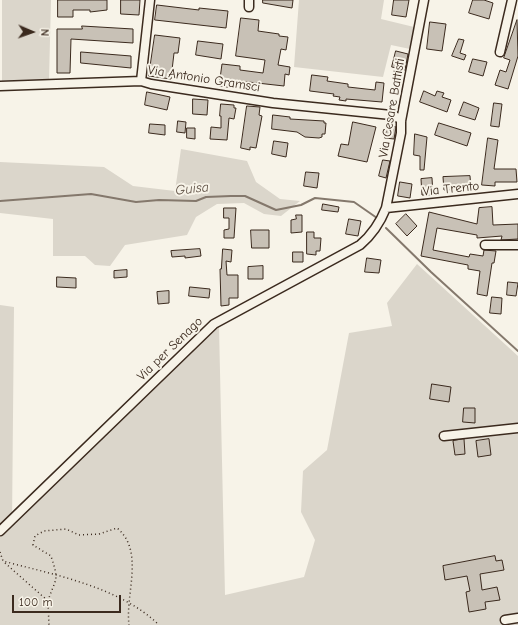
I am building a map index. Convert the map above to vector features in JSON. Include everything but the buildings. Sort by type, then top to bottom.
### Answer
[{"type":"street","points":[[141,81],[150,0]]},
{"type":"street","name":"Via Cesare Battisti","points":[[382,219],[386,208],[401,133],[401,121],[424,0]]},
{"type":"street","points":[[500,52],[512,0]]},
{"type":"street","name":"Via Antonio Gramsci","points":[[0,86],[141,81],[151,84],[274,103],[391,115],[399,118],[401,121]]},
{"type":"street","name":"Via Trento","points":[[386,208],[518,194]]},
{"type":"street","name":"Via per Senago","points":[[0,531],[214,324],[360,245],[369,237],[382,219]]},
{"type":"street","points":[[485,245],[518,245]]},
{"type":"street","points":[[444,436],[518,428]]},
{"type":"street","points":[[504,620],[518,618]]},
{"type":"path","points":[[49,625],[48,600],[56,581],[51,556],[33,545],[35,536],[44,531],[66,529],[79,535],[99,534],[117,528],[128,540],[132,558],[129,625]]},
{"type":"path","points":[[0,552],[3,562],[48,600]]},
{"type":"path","points":[[3,562],[82,583],[129,603],[159,625]]},
{"type":"shaded area","points":[[2,0],[51,0],[49,80],[2,81]]},
{"type":"shaded area","points":[[299,0],[384,0],[381,19],[414,27],[410,49],[391,45],[383,77],[294,67]]},
{"type":"shaded area","points":[[181,149],[247,161],[256,182],[280,199],[300,201],[281,216],[264,214],[244,203],[217,204],[196,217],[187,235],[125,245],[110,266],[95,265],[85,256],[53,256],[53,219],[0,213],[0,162],[104,167],[133,186],[175,191]]},
{"type":"shaded area","points":[[417,264],[518,356],[518,625],[0,625],[0,305],[14,307],[12,524],[219,327],[225,595],[304,577],[315,540],[301,512],[303,471],[327,450],[349,333],[392,326],[387,303]]},
{"type":"waterway","name":"Guisa","points":[[0,201],[91,194],[136,202],[159,200],[196,201],[206,197],[245,196],[276,210],[301,205],[315,198],[354,202],[377,218]]},
{"type":"waterway","name":"Guisa","points":[[386,228],[431,272],[518,351]]}]
